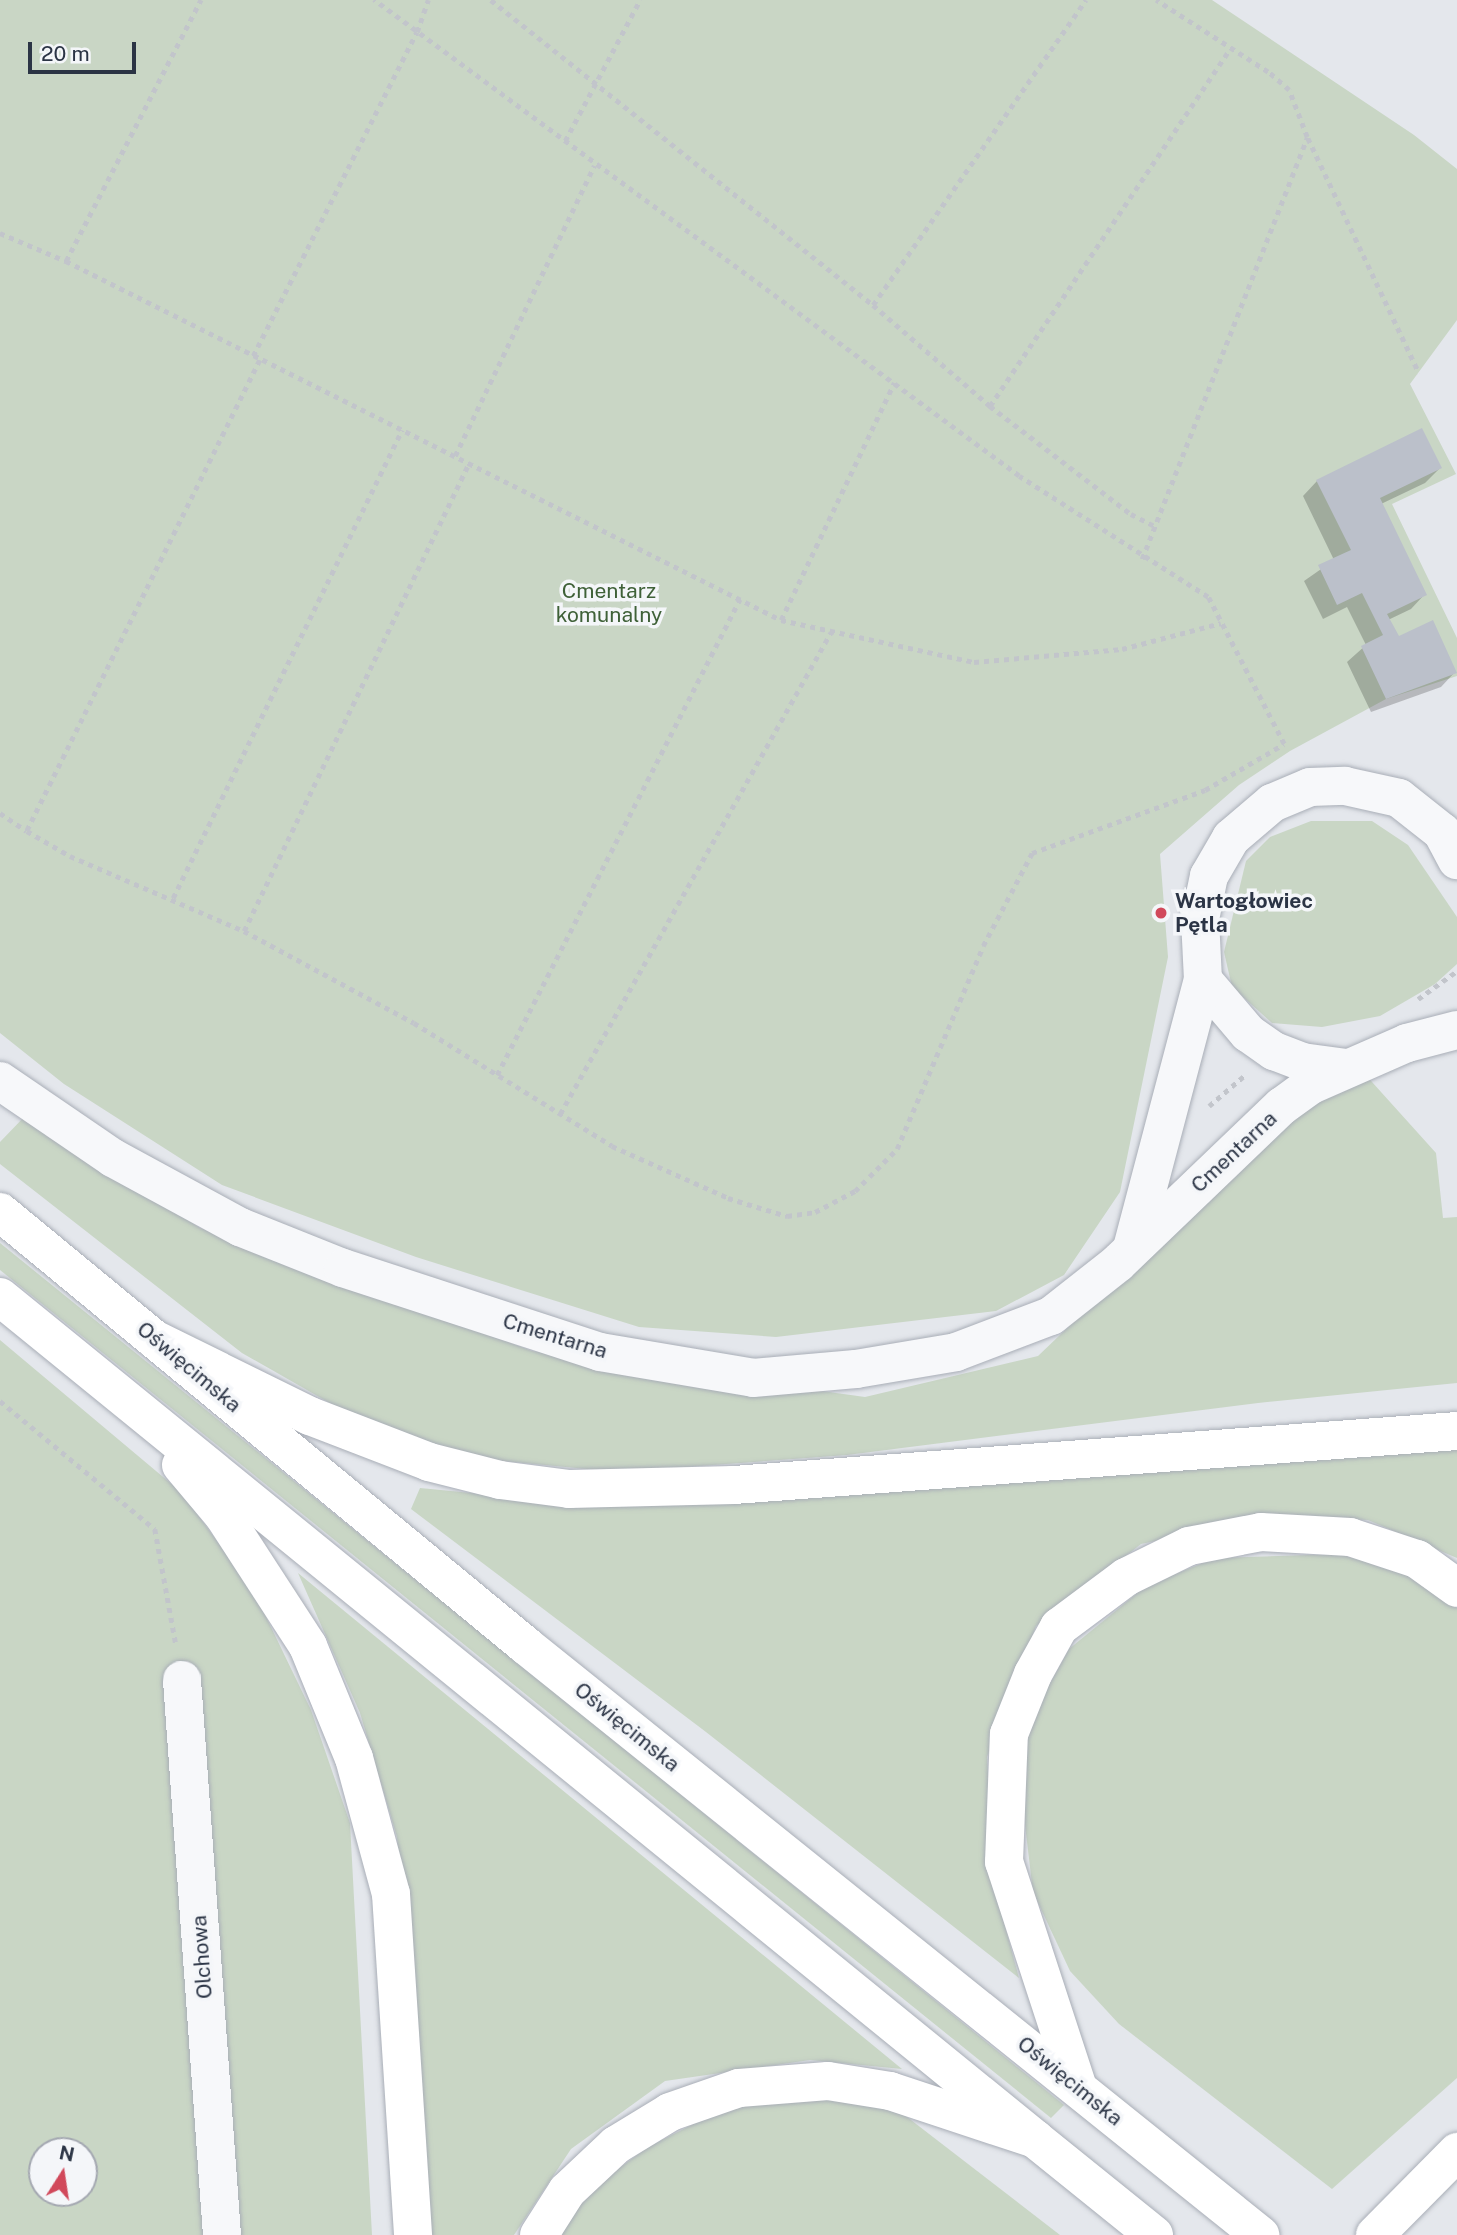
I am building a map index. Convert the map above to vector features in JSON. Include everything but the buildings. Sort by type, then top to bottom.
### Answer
[{"type":"main road","name":"Oświęcimska","points":[[0,1212],[525,1645],[1260,2235]]},
{"type":"main road","points":[[0,1297],[1154,2235]]},
{"type":"main road","points":[[155,1339],[310,1416],[429,1462],[500,1480],[569,1489],[734,1485],[1457,1431]]},
{"type":"main road","points":[[129,1401],[223,1515],[308,1646],[354,1758],[391,1894],[413,2235]]},
{"type":"main road","points":[[1078,2088],[1004,1862],[1009,1734],[1033,1674],[1059,1627],[1126,1577],[1189,1546],[1261,1532],[1350,1537],[1418,1559],[1457,1588]]},
{"type":"main road","points":[[539,2235],[567,2191],[616,2145],[670,2112],[738,2088],[828,2081],[890,2091],[1035,2138]]},
{"type":"main road","points":[[1375,2235],[1455,2153]]},
{"type":"street","points":[[1132,1248],[1203,980],[1200,919],[1209,876],[1231,838],[1272,803],[1310,787],[1345,786],[1399,798],[1442,832],[1457,860]]},
{"type":"street","name":"Cmentarna","points":[[1203,980],[1248,1033],[1274,1051],[1302,1062],[1345,1068]]},
{"type":"street","name":"Cmentarna","points":[[0,1080],[113,1158],[240,1227],[330,1263],[600,1352],[753,1378],[856,1369],[956,1352],[1051,1316],[1132,1248],[1282,1106],[1345,1068],[1457,1030]]},
{"type":"street","name":"Olchowa","points":[[182,1680],[222,2235]]},
{"type":"path","points":[[65,261],[201,0]]},
{"type":"path","points":[[374,0],[565,141],[594,166],[894,383],[1142,559],[1208,597],[1290,751]]},
{"type":"path","points":[[253,356],[417,32],[428,0]]},
{"type":"path","points":[[491,0],[873,305],[990,406],[1131,514],[1157,527]]},
{"type":"path","points":[[565,141],[597,85],[639,0]]},
{"type":"path","points":[[873,305],[1086,0]]},
{"type":"path","points":[[1156,0],[1229,51],[1268,72],[1289,90],[1307,137],[1419,373]]},
{"type":"path","points":[[990,406],[1229,51]]},
{"type":"path","points":[[1142,559],[1157,527],[1307,137]]},
{"type":"path","points":[[455,456],[594,166]]},
{"type":"path","points":[[0,233],[65,261],[781,620],[974,662],[1122,649],[1222,623]]},
{"type":"path","points":[[27,831],[260,360]]},
{"type":"path","points":[[781,620],[894,383]]},
{"type":"path","points":[[173,898],[402,430]]},
{"type":"path","points":[[244,931],[469,463]]},
{"type":"path","points":[[497,1076],[740,599]]},
{"type":"path","points":[[560,1114],[831,632]]},
{"type":"path","points":[[0,813],[70,856],[173,898],[244,931],[414,1023],[612,1146],[728,1198],[787,1216],[815,1212],[855,1191],[897,1149],[983,946],[1032,853],[1205,790],[1284,744]]},
{"type":"path","points":[[0,1401],[155,1529],[182,1680]]},
{"type":"green space","name":"Cmentarz komunalny","points":[[0,0],[1212,0],[1414,135],[1457,169],[1457,320],[1410,384],[1456,474],[1392,504],[1457,638],[1457,676],[1386,699],[1290,751],[1239,785],[1160,854],[1168,957],[1120,1192],[1064,1275],[996,1311],[776,1337],[639,1327],[416,1257],[222,1185],[64,1084],[0,1033]]},
{"type":"green space","points":[[1311,821],[1372,821],[1408,845],[1457,917],[1457,964],[1435,984],[1380,1016],[1322,1027],[1272,1023],[1232,987],[1224,952],[1246,861],[1270,837]]},
{"type":"green space","points":[[1363,1072],[1436,1153],[1443,1218],[1457,1217],[1457,1383],[1258,1403],[847,1455],[618,1472],[493,1460],[423,1442],[349,1414],[242,1353],[0,1164],[0,1142],[26,1115],[200,1228],[532,1351],[865,1397],[1038,1356],[1292,1113]]},
{"type":"green space","points":[[0,1243],[1064,2105],[1051,2118],[0,1270]]},
{"type":"green space","points":[[0,1340],[181,1492],[253,1590],[311,1710],[350,1823],[372,2235],[0,2235]]},
{"type":"green space","points":[[1457,1446],[1457,1558],[1368,1520],[1272,1516],[1141,1544],[1036,1626],[987,1757],[995,1889],[1019,1978],[706,1732],[411,1509],[420,1488],[607,1506]]},
{"type":"green space","points":[[1339,1554],[1418,1574],[1457,1608],[1457,2078],[1332,2189],[1119,2024],[1070,1971],[1033,1892],[1022,1800],[1028,1723],[1069,1649],[1146,1586],[1215,1558]]},
{"type":"green space","points":[[298,1573],[902,2069],[810,2060],[665,2081],[571,2149],[514,2235],[424,2235],[397,1837],[360,1713]]},
{"type":"green space","points":[[813,2094],[898,2110],[1060,2235],[555,2235],[576,2200],[648,2147],[731,2105]]},
{"type":"place","name":"Wartogłowiec Pętla","points":[[1161,913]]}]
